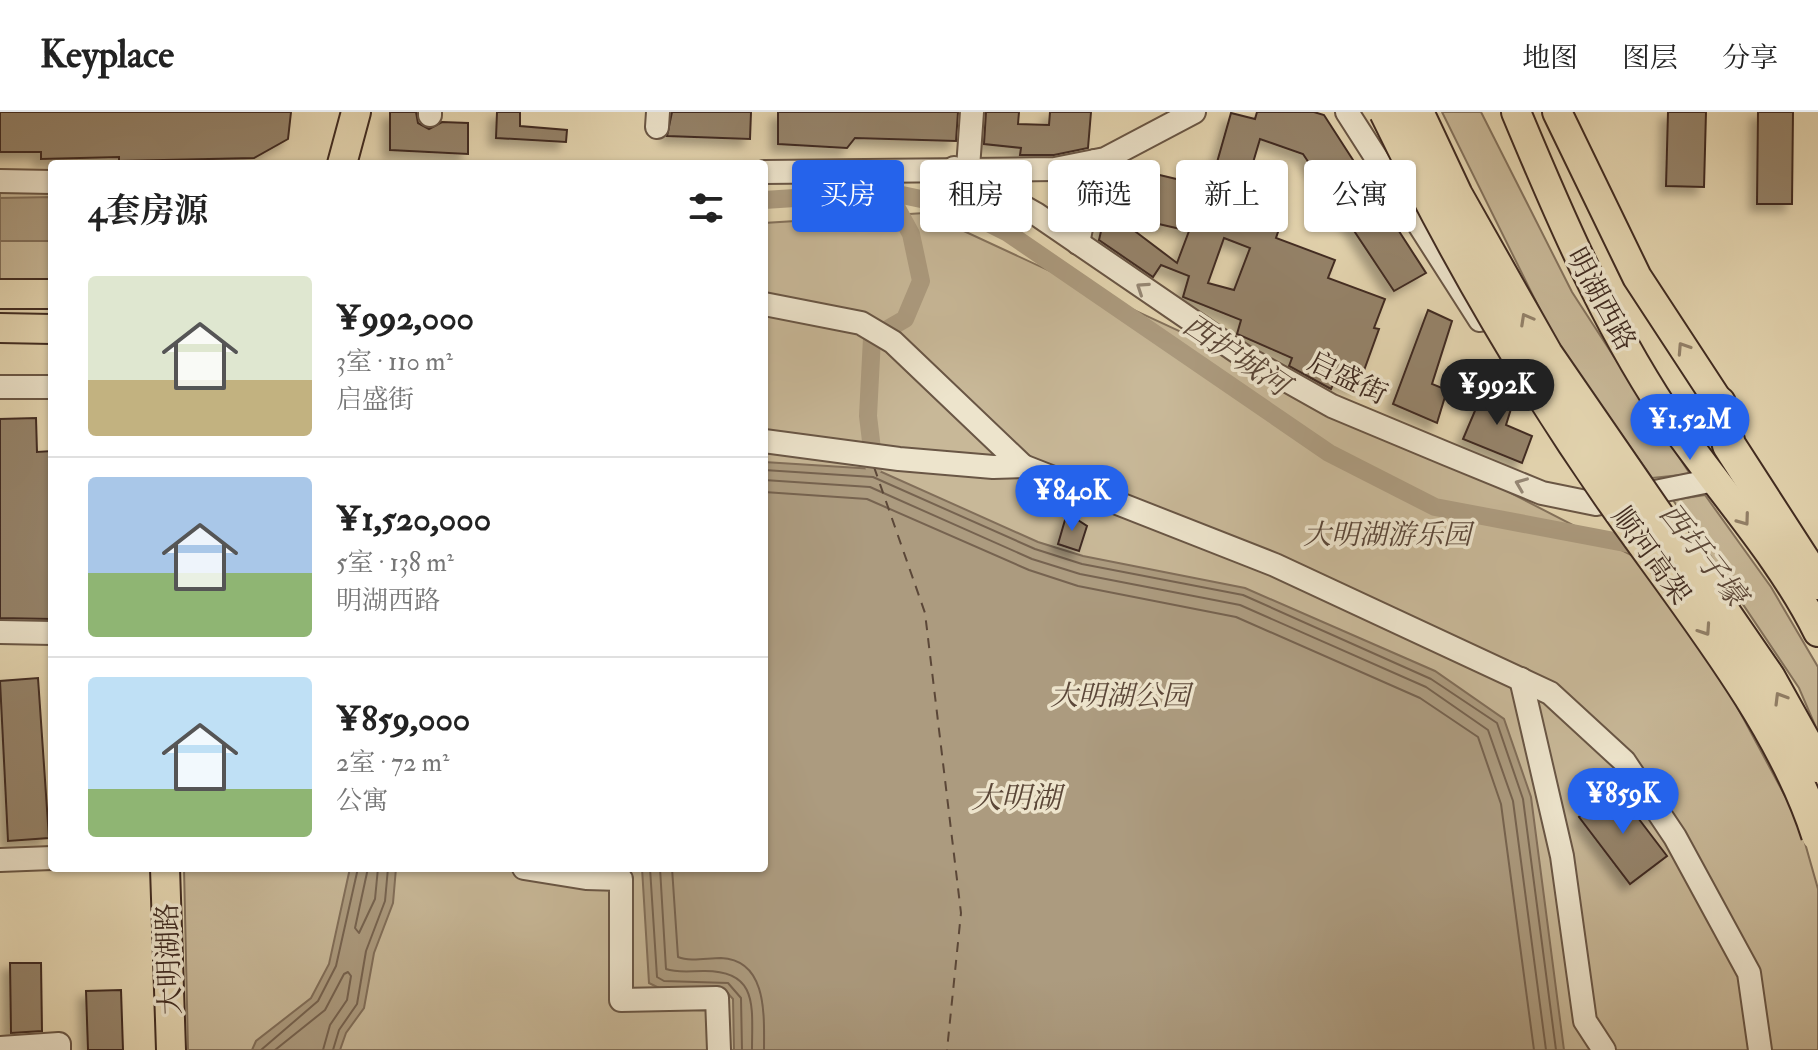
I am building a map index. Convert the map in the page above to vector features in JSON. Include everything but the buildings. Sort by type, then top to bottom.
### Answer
[{"type":"highway","name":"顺河高架","points":[[1386,112],[1463,264],[1531,381],[1744,688],[1794,776],[1818,835]]},
{"type":"highway","name":"顺河高架","points":[[1417,112],[1456,195],[1546,354],[1769,678],[1818,766]]},
{"type":"highway","points":[[1719,403],[1729,445],[1818,583]]},
{"type":"main road","points":[[343,160],[356,112]]},
{"type":"main road","name":"明湖西路","points":[[1516,112],[1577,257],[1664,410],[1784,575],[1818,632]]},
{"type":"main road","name":"明湖西路","points":[[1557,112],[1637,277],[1818,554]]},
{"type":"main road","points":[[0,294],[48,294]]},
{"type":"main road","points":[[0,328],[48,329]]},
{"type":"main road","name":"大明湖路","points":[[151,872],[153,1050]]},
{"type":"main road","name":"大明湖路","points":[[165,872],[171,1050]]},
{"type":"street","points":[[963,160],[972,112]]},
{"type":"street","points":[[1097,160],[1194,112]]},
{"type":"street","points":[[1347,112],[1596,504]]},
{"type":"street","points":[[768,172],[920,169]]},
{"type":"street","points":[[0,181],[48,182]]},
{"type":"street","name":"启盛街","points":[[1032,212],[1245,357],[1332,406],[1542,493],[1596,504],[1714,480]]},
{"type":"street","points":[[1078,243],[1080,232]]},
{"type":"street","points":[[768,305],[861,323],[893,342],[1023,466],[1275,565],[1550,693],[1624,761],[1675,837],[1749,973],[1760,1050]]},
{"type":"street","points":[[0,387],[48,387]]},
{"type":"street","points":[[768,442],[899,459],[993,467],[1023,466]]},
{"type":"street","points":[[0,632],[48,633]]},
{"type":"street","points":[[1521,679],[1562,856],[1585,1021],[1604,1050]]},
{"type":"street","points":[[0,860],[48,858]]},
{"type":"street","points":[[549,872],[621,879],[621,1000],[717,998],[719,1050]]},
{"type":"street","points":[[0,1048],[59,1044],[59,1050]]},
{"type":"green space","points":[[1442,112],[1481,112],[1572,292],[1690,474],[1652,478],[1554,338]]},
{"type":"green space","points":[[0,193],[48,193],[48,285],[0,284]]},
{"type":"green space","name":"大明湖公园","points":[[920,213],[920,232],[966,232],[1345,408],[1641,560],[1719,673],[1799,822],[1818,889],[1818,1050],[188,1050],[184,872],[768,872],[768,223],[792,221],[792,232],[904,232],[904,214]]},
{"type":"green space","points":[[1705,495],[1771,587],[1818,667],[1818,732],[1799,688],[1673,500]]},
{"type":"water","points":[[48,197],[48,241],[0,241],[0,198]]},
{"type":"water","name":"大明湖","points":[[768,462],[875,469],[1038,542],[1083,556],[1245,588],[1435,671],[1504,719],[1531,797],[1564,1050],[734,1050],[733,999],[723,988],[661,989],[649,983],[642,872],[768,872]]},
{"type":"water","points":[[349,872],[396,872],[393,903],[374,953],[364,1008],[346,1033],[340,1050],[252,1050],[256,1041],[311,998],[329,964]]},
{"type":"waterway","name":"西护城河","points":[[768,200],[888,192],[954,206],[1008,233],[1329,453],[1435,507],[1646,547]]},
{"type":"waterway","points":[[874,466],[868,416],[872,338],[905,319],[921,281],[911,234],[904,221]]},
{"type":"ferry route","points":[[874,467],[925,613],[961,913],[947,1050]]},
{"type":"park label","name":"大明湖游乐园","points":[[1387,534]]},
{"type":"water label","name":"西圩子壕","points":[[1703,554]]}]
